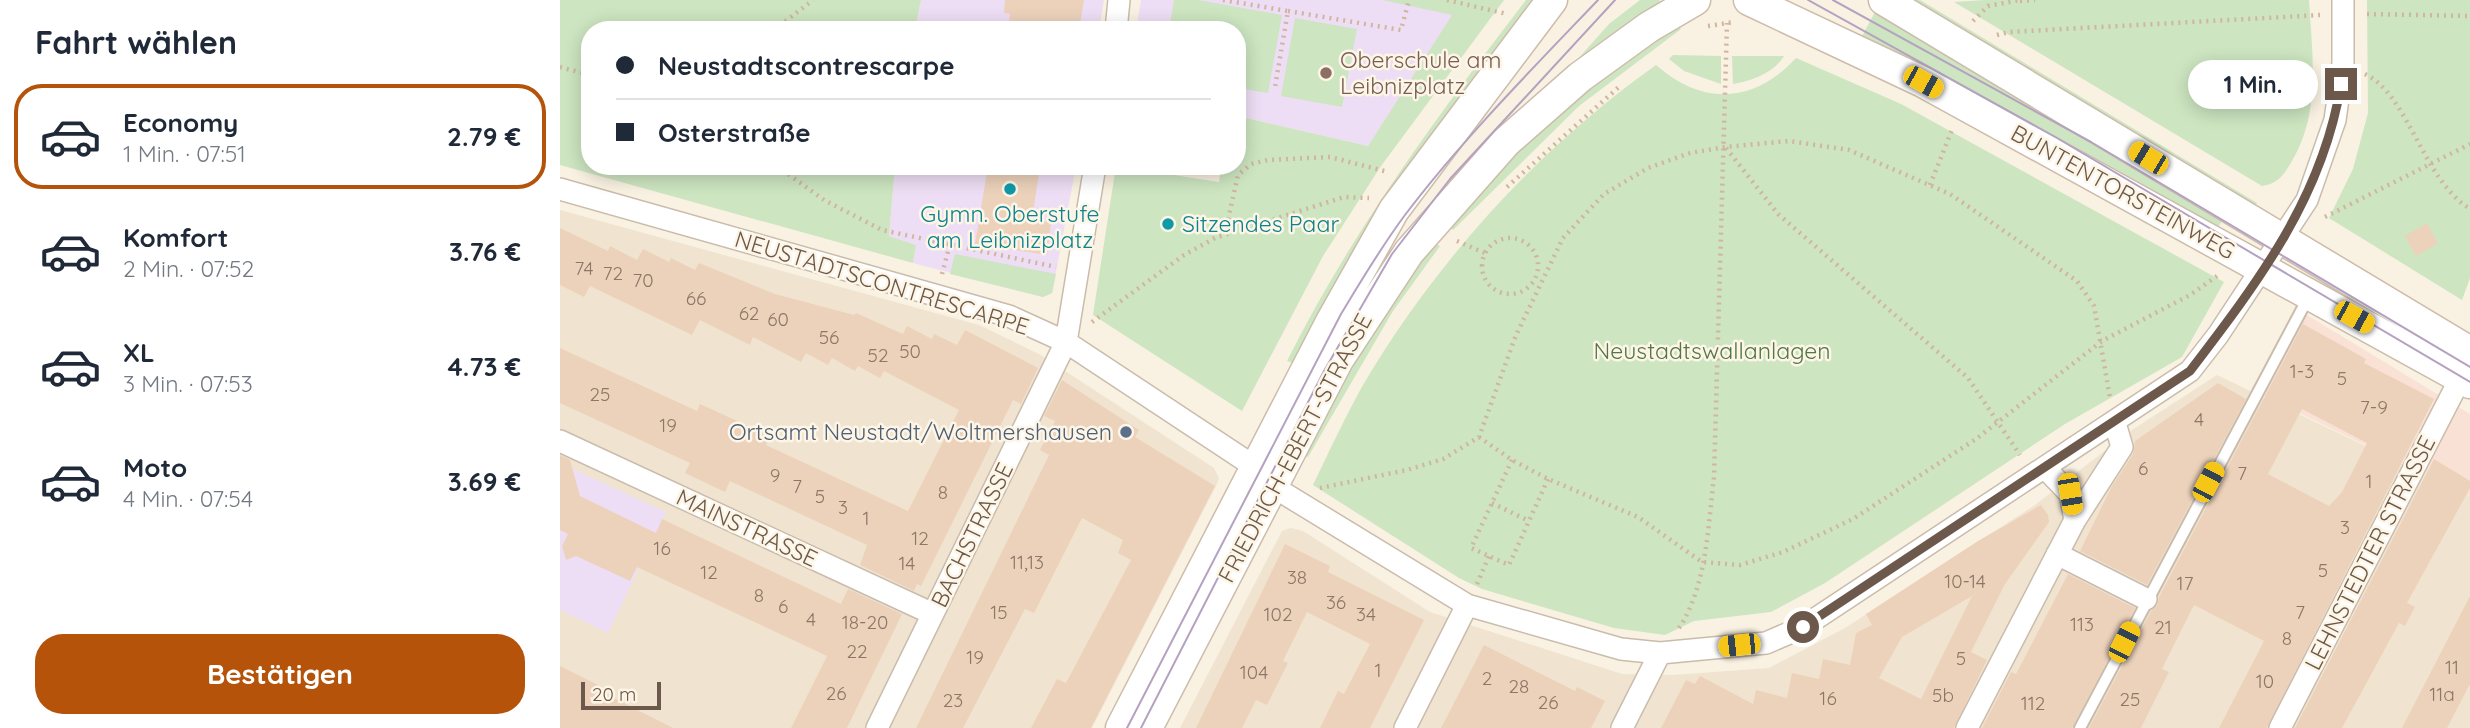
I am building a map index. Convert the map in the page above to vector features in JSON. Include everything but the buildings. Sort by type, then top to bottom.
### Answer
[{"type":"main road","name":"FRIEDRICH-EBERT-STRASSE","points":[[1121,728],[1274,484],[1394,209],[1552,0]]},
{"type":"main road","name":"FRIEDRICH-EBERT-STRASSE","points":[[1147,728],[1338,360],[1409,252],[1506,142],[1580,77],[1649,27],[1695,0]]},
{"type":"main road","name":"BUNTENTORSTEINWEG","points":[[1749,0],[1923,82],[2273,254],[2311,294],[2467,371]]},
{"type":"main road","name":"BUNTENTORSTEINWEG","points":[[1884,0],[1946,37],[2273,254],[2467,371]]},
{"type":"street","points":[[1117,21],[1119,0]]},
{"type":"street","name":"NEUSTADTSCONTRESCARPE","points":[[560,189],[1009,316],[1066,342],[1274,484],[1467,605],[1621,649],[1660,653],[1766,643],[1803,627],[2190,371],[2273,254],[2307,200],[2322,164],[2335,120],[2343,62],[2344,7]]},
{"type":"street","name":"BACHSTRASSE","points":[[877,728],[1066,342],[1094,175]]},
{"type":"street","name":"LEHNSTEDTER STRASSE","points":[[2280,728],[2467,371]]},
{"type":"street","points":[[1967,728],[2075,520],[2122,447],[2115,423]]},
{"type":"street","name":"MAINSTRASSE","points":[[560,441],[933,614]]},
{"type":"street","points":[[2039,472],[2070,494],[2075,520]]},
{"type":"street","points":[[2057,554],[2146,598]]},
{"type":"street","points":[[1405,728],[1467,605]]},
{"type":"street","points":[[1622,728],[1660,653]]},
{"type":"lane","points":[[2080,728],[2146,598],[2311,294]]},
{"type":"path","points":[[786,21],[813,0]]},
{"type":"path","points":[[1223,0],[1401,30],[1409,0]]},
{"type":"path","points":[[1447,0],[1510,14]]},
{"type":"path","points":[[1973,22],[1987,6],[2035,0]]},
{"type":"path","points":[[1996,35],[2344,7]]},
{"type":"path","points":[[1275,87],[1288,11]]},
{"type":"path","points":[[2394,13],[2470,16]]},
{"type":"path","points":[[1660,653],[1682,624],[1694,598],[1714,477],[1727,23],[1700,30]]},
{"type":"path","points":[[2343,62],[2373,77],[2400,111],[2430,165],[2453,198],[2470,209]]},
{"type":"path","points":[[560,67],[581,73]]},
{"type":"path","points":[[1501,192],[1629,79]]},
{"type":"path","points":[[1930,185],[1954,126]]},
{"type":"path","points":[[1274,484],[1327,484],[1407,470],[1443,459],[1479,437],[1537,282],[1563,238],[1604,194],[1648,168],[1690,153],[1789,141],[1849,150],[1950,194],[2077,281],[2094,306],[2115,423]]},
{"type":"path","points":[[2273,254],[2470,144]]},
{"type":"path","points":[[1725,147],[1778,214],[1968,377],[1998,421],[2039,472]]},
{"type":"path","points":[[1246,168],[1251,164],[1268,160],[1329,157],[1389,172]]},
{"type":"path","points":[[789,175],[824,200],[882,230],[1078,271]]},
{"type":"path","points":[[1225,233],[1238,175]]},
{"type":"path","points":[[1066,342],[1184,255],[1225,233],[1344,197],[1381,199],[1394,209]]},
{"type":"path","points":[[1455,240],[1464,230]]},
{"type":"path","points":[[1508,238],[1522,241],[1533,251],[1538,265],[1537,282],[1525,290],[1511,294],[1496,291],[1486,281],[1481,267],[1485,253],[1494,242],[1508,238]]},
{"type":"path","points":[[1479,437],[1512,460],[1548,479],[1638,517],[1702,562],[1740,565],[1783,552],[1853,519],[1976,439],[2102,341],[2190,295],[2225,271]]},
{"type":"path","points":[[1512,460],[1471,548],[1509,565],[1548,479]]},
{"type":"path","points":[[1492,503],[1529,521]]},
{"type":"path","points":[[1483,569],[1489,556]]},
{"type":"shaded area","points":[[921,0],[1104,0],[1100,21],[917,21]]},
{"type":"shaded area","name":"Oberschule am Leibnizplatz","points":[[1141,0],[1382,0],[1453,14],[1368,146],[1246,118],[1246,21],[1138,21]]},
{"type":"shaded area","points":[[894,175],[1074,175],[1052,293],[1043,297],[913,263],[916,245],[889,236]]},
{"type":"shaded area","points":[[560,210],[979,325],[1039,354],[1214,468],[1219,478],[1217,484],[1092,728],[560,728]]},
{"type":"shaded area","points":[[2297,309],[2470,414],[2470,496],[2256,392]]},
{"type":"shaded area","points":[[2217,375],[2470,496],[2470,728],[1180,728],[1282,531],[1291,528],[1303,531],[1430,612],[1622,674],[1673,675],[1769,668],[1845,628],[2035,505],[2129,432]]},
{"type":"shaded area","points":[[560,463],[666,512],[608,633],[560,610]]},
{"type":"green space","points":[[560,0],[921,0],[917,21],[581,21],[581,171],[560,165]]},
{"type":"green space","points":[[1174,0],[1198,0],[1282,15],[1268,93],[1246,89],[1246,21],[1170,21]]},
{"type":"green space","points":[[1382,0],[1504,0],[1381,166],[1323,256],[1242,411],[1093,315],[1115,175],[1174,175],[1219,182],[1220,175],[1246,175],[1246,118],[1368,146],[1452,15]]},
{"type":"green space","points":[[1526,0],[1536,0],[1293,363],[1287,361],[1339,266],[1368,220],[1429,130]]},
{"type":"green space","points":[[1640,0],[1659,0],[1662,4],[1568,70],[1609,24]]},
{"type":"green space","points":[[1905,0],[1920,0],[2257,203],[2255,207]]},
{"type":"green space","points":[[2309,0],[2313,82],[2308,122],[2302,141],[2281,177],[2262,186],[1954,2]]},
{"type":"green space","points":[[2367,0],[2470,0],[2470,278],[2462,300],[2329,218],[2353,169],[2368,113]]},
{"type":"green space","points":[[1875,12],[2227,213],[2213,235],[1860,40]]},
{"type":"green space","points":[[1295,18],[1357,29],[1342,107],[1281,96]]},
{"type":"green space","points":[[1677,25],[1681,29],[1579,106],[1453,230],[1448,225],[1515,153],[1573,100]]},
{"type":"green space","points":[[1673,55],[1721,56],[1721,84],[1684,71],[1669,59]]},
{"type":"green space","points":[[1732,56],[1784,56],[1762,75],[1733,84]]},
{"type":"green space","name":"Neustadtswallanlagen","points":[[1796,58],[1901,104],[2224,282],[2182,357],[2065,424],[1825,583],[1771,612],[1694,621],[1665,635],[1614,628],[1482,589],[1459,578],[1313,485],[1363,385],[1423,294],[1493,210],[1571,133],[1656,65],[1691,88],[1728,94],[1763,84]]},
{"type":"green space","points":[[596,175],[894,175],[889,236],[916,245],[913,263]]},
{"type":"green space","points":[[1434,243],[1440,246],[1393,311],[1308,457],[1303,455],[1344,374],[1385,309]]},
{"type":"green space","points":[[955,254],[1056,274],[1052,293],[1043,297],[950,274]]},
{"type":"tram line","points":[[1127,728],[1341,314],[1379,252],[1449,160],[1598,0]]},
{"type":"tram line","points":[[1141,728],[1324,371],[1392,254],[1450,179],[1615,0]]},
{"type":"tram line","points":[[1808,0],[2057,138],[2470,382]]},
{"type":"tram line","points":[[1833,0],[2091,142],[2470,367]]},
{"type":"place","name":"Oberschule am Leibnizplatz","points":[[1326,73]]},
{"type":"place","name":"Gymn. Oberstufe am Leibnizplatz","points":[[1010,189]]},
{"type":"place","name":"Sitzendes Paar","points":[[1168,224]]},
{"type":"place","name":"Ortsamt Neustadt/Woltmershausen","points":[[1126,432]]},
{"type":"route","points":[[1803,627],[2190,371],[2218,335],[2307,200],[2322,164],[2335,120],[2341,84]]}]
